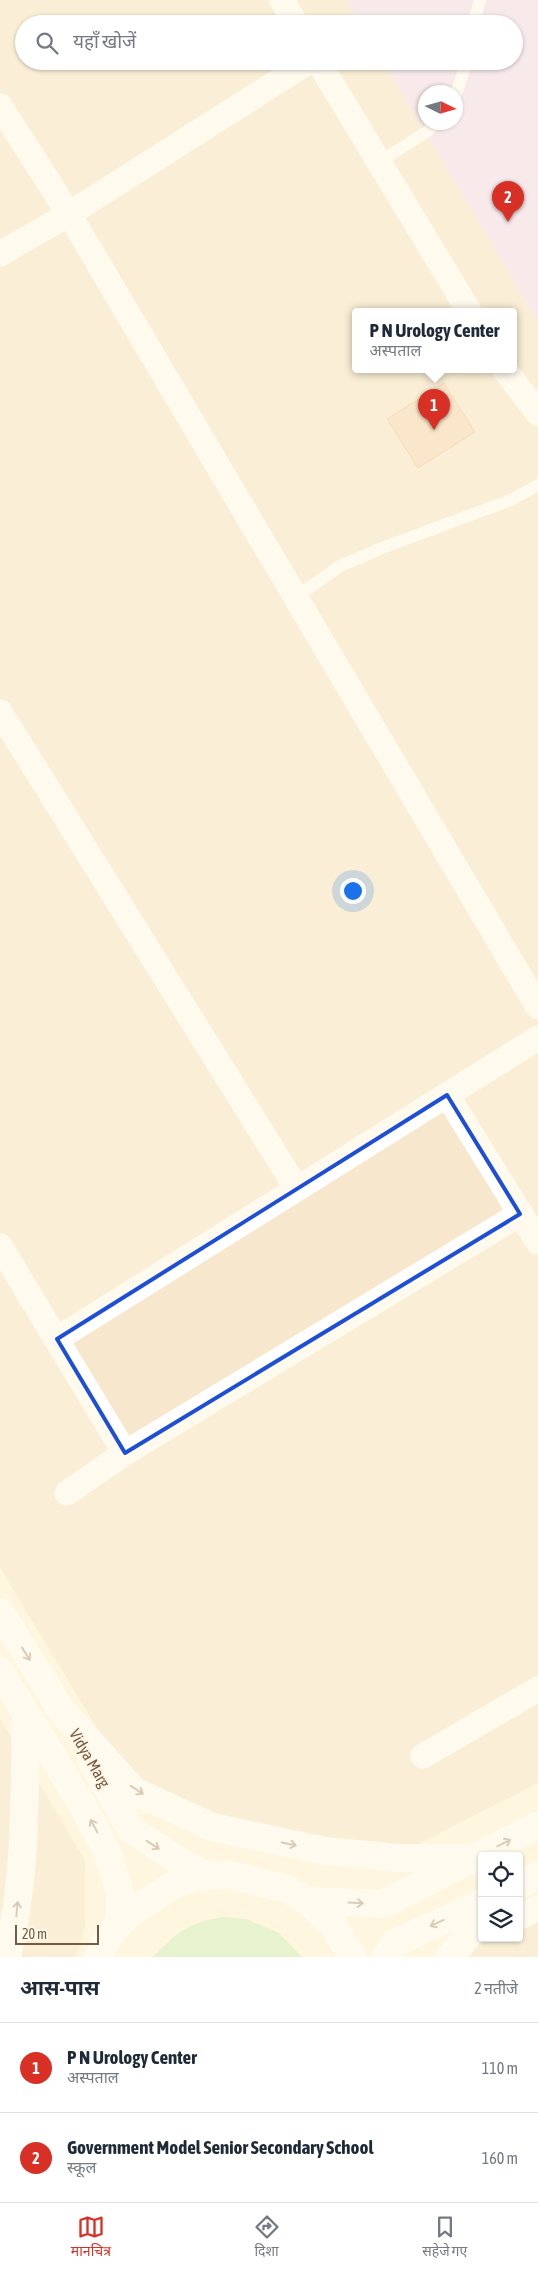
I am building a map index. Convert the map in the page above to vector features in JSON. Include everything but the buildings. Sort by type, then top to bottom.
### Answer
[{"type":"main road","name":"Vidya Marg","points":[[0,1612],[56,1704],[70,1723],[131,1830],[207,1876]]},
{"type":"main road","name":"Vidya Marg","points":[[0,1671],[83,1806],[106,1849],[120,1891],[120,1922]]},
{"type":"main road","points":[[56,1704],[134,1791],[212,1827],[325,1852],[399,1858],[475,1858]]},
{"type":"main road","points":[[7,1957],[16,1922],[23,1844],[26,1713]]},
{"type":"main road","points":[[307,1900],[382,1904],[538,1825]]},
{"type":"main road","points":[[98,1957],[125,1917],[178,1882],[227,1874],[287,1889],[307,1900],[332,1924],[352,1957]]},
{"type":"main road","points":[[523,1883],[538,1875]]},
{"type":"main road","points":[[386,1957],[395,1943],[478,1905]]},
{"type":"main road","points":[[452,1953],[478,1924]]},
{"type":"street","points":[[282,0],[291,15]]},
{"type":"street","points":[[0,254],[69,214],[296,70]]},
{"type":"street","points":[[323,70],[467,308]]},
{"type":"street","points":[[0,106],[69,214],[538,1007]]},
{"type":"street","points":[[507,373],[538,413]]},
{"type":"street","points":[[0,712],[297,1189]]},
{"type":"street","points":[[57,1339],[538,1038]]},
{"type":"street","points":[[447,1095],[538,1242]]},
{"type":"street","points":[[67,1493],[125,1453],[520,1214]]},
{"type":"street","points":[[0,1246],[125,1453]]},
{"type":"street","points":[[423,1756],[538,1689]]},
{"type":"street","points":[[523,1916],[538,1908]]},
{"type":"street","points":[[452,1953],[478,1938]]},
{"type":"lane","points":[[476,15],[480,0]]},
{"type":"lane","points":[[459,85],[464,70]]},
{"type":"lane","points":[[379,162],[429,130]]},
{"type":"lane","points":[[296,598],[340,566],[382,548],[510,500],[538,485]]},
{"type":"highlighted area","points":[[447,1095],[520,1214],[125,1453],[57,1339]]},
{"type":"shaded area","points":[[0,0],[538,0],[538,1783],[380,1864],[153,1805],[115,1758],[0,1568]]},
{"type":"shaded area","points":[[346,0],[538,0],[538,321],[424,130],[463,130],[463,85],[418,85],[418,120],[388,70],[523,70],[523,15],[355,15]]},
{"type":"shaded area","points":[[0,1718],[85,1860],[85,1927],[76,1957],[0,1957]]},
{"type":"shaded area","points":[[538,1909],[538,1957],[454,1957],[478,1941],[523,1942],[523,1916]]},
{"type":"green space","points":[[223,1917],[246,1919],[279,1933],[302,1957],[153,1957],[169,1941],[184,1930],[201,1922]]},
{"type":"place","name":"Government Model Senior Secondary School","points":[[508,222]]},
{"type":"place","name":"P N Urology Center","points":[[434,430]]}]
